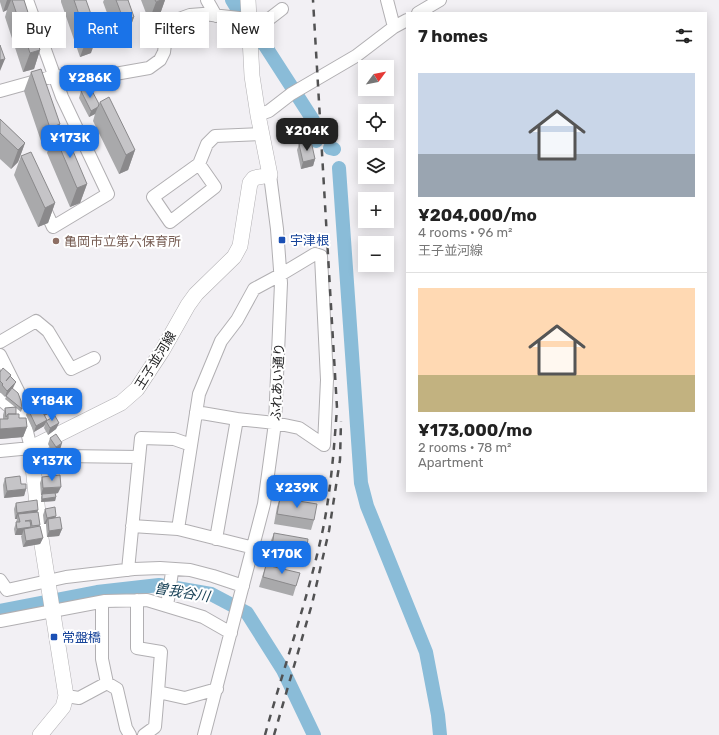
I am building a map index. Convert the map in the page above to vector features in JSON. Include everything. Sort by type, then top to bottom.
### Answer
[{"type":"main road","points":[[248,0],[248,12]]},
{"type":"main road","points":[[251,48],[258,115],[270,175]]},
{"type":"main road","name":"王子並河線","points":[[31,448],[121,403],[137,389],[196,294],[234,257],[240,246],[250,183],[254,178],[270,175]]},
{"type":"main road","points":[[31,448],[47,583],[66,696],[63,707],[40,735]]},
{"type":"street","points":[[27,0],[54,76],[108,194],[54,227],[38,194]]},
{"type":"street","points":[[207,0],[216,16]]},
{"type":"street","points":[[387,0],[394,27]]},
{"type":"street","points":[[420,12],[440,0]]},
{"type":"street","points":[[274,15],[282,9]]},
{"type":"street","points":[[0,92],[54,76],[98,77],[149,68],[160,60],[164,52],[166,37],[171,28],[179,19],[190,15],[203,14],[216,16]]},
{"type":"street","points":[[258,115],[269,111],[294,92],[356,56],[394,27],[406,21]]},
{"type":"street","points":[[199,164],[215,187],[170,222],[153,197],[199,164],[207,144],[215,136],[262,134]]},
{"type":"street","name":"ふれあい通り","points":[[231,633],[254,548],[264,504],[275,423],[280,275],[275,209],[270,175]]},
{"type":"street","points":[[178,529],[196,412],[199,394],[221,341],[237,320],[254,288],[280,275],[315,254],[321,256],[327,380],[324,445],[298,428],[275,423],[237,419],[196,412]]},
{"type":"street","points":[[0,342],[36,321],[48,332],[71,369],[94,358]]},
{"type":"street","points":[[0,355],[25,405],[24,420],[31,448],[0,451]]},
{"type":"street","points":[[0,398],[24,420]]},
{"type":"street","points":[[216,538],[237,419]]},
{"type":"street","points":[[128,570],[141,438],[174,439],[191,445]]},
{"type":"street","points":[[33,466],[63,456],[139,457]]},
{"type":"street","points":[[132,526],[178,529],[254,548]]},
{"type":"street","points":[[0,580],[7,590],[47,583],[66,577],[128,570],[173,568],[190,570],[243,586]]},
{"type":"street","points":[[167,606],[172,572]]},
{"type":"street","points":[[137,600],[138,648],[161,652],[155,727],[144,735]]},
{"type":"street","points":[[0,621],[52,609],[102,602],[137,600],[147,600],[203,617],[231,633],[204,735]]},
{"type":"street","points":[[102,602],[102,659],[108,684],[116,689],[126,728],[130,735]]},
{"type":"street","points":[[66,696],[79,698],[108,684]]},
{"type":"street","points":[[158,692],[185,698],[217,689]]},
{"type":"building","points":[[12,0],[24,0],[28,12],[16,12]]},
{"type":"building","points":[[74,0],[86,0],[90,12],[78,12]]},
{"type":"building","points":[[116,0],[128,0],[134,17],[132,18],[132,12],[121,12]]},
{"type":"building","points":[[0,45],[5,59],[0,60]]},
{"type":"building","points":[[28,48],[39,48],[40,50],[30,53]]},
{"type":"building","points":[[41,69],[60,124],[50,128],[31,72]]},
{"type":"building","points":[[90,87],[99,104],[98,107],[91,111],[81,91]]},
{"type":"building","points":[[109,97],[135,150],[126,155],[100,102]]},
{"type":"building","points":[[0,119],[25,143],[18,150],[0,133]]},
{"type":"building","points":[[64,130],[87,184],[77,188],[54,134]]},
{"type":"building","points":[[311,141],[315,159],[303,162],[299,144]]},
{"type":"building","points":[[31,152],[55,203],[45,208],[21,156]]},
{"type":"building","points":[[3,368],[16,382],[7,391],[0,381],[0,372]]},
{"type":"building","points":[[12,388],[18,393],[22,409],[6,396]]},
{"type":"building","points":[[46,399],[50,407],[42,411],[47,420],[36,426],[28,409]]},
{"type":"building","points":[[16,407],[16,414],[8,414],[6,417],[5,408]]},
{"type":"building","points":[[8,414],[19,414],[19,418],[26,418],[27,427],[0,429],[0,419],[8,419]]},
{"type":"building","points":[[55,416],[59,423],[50,428],[46,421]]},
{"type":"building","points":[[56,434],[62,443],[56,447],[50,438]]},
{"type":"building","points":[[60,475],[61,487],[43,488],[42,477]]},
{"type":"building","points":[[20,476],[21,484],[26,484],[26,489],[7,491],[5,478]]},
{"type":"building","points":[[55,493],[56,497],[42,499],[42,494]]},
{"type":"building","points":[[280,498],[317,504],[314,520],[277,514]]},
{"type":"building","points":[[37,500],[38,510],[17,513],[16,503]]},
{"type":"building","points":[[55,507],[56,516],[47,518],[45,509]]},
{"type":"building","points":[[38,512],[40,525],[32,526],[31,520],[25,521],[30,521],[31,527],[17,529],[16,522],[20,522],[18,514]]},
{"type":"building","points":[[60,517],[62,529],[49,531],[48,519]]},
{"type":"building","points":[[40,526],[43,538],[26,541],[24,529]]},
{"type":"building","points":[[274,533],[308,539],[306,552],[272,546]]},
{"type":"building","points":[[266,565],[300,573],[296,586],[263,577]]},
{"type":"waterway","points":[[232,0],[238,10]]},
{"type":"waterway","points":[[267,48],[313,120],[316,141]]},
{"type":"waterway","points":[[330,148],[334,149]]},
{"type":"waterway","points":[[339,168],[361,483],[367,506],[426,652],[438,715],[440,735]]},
{"type":"waterway","name":"曽我谷川","points":[[0,611],[97,592],[159,585],[211,594],[247,613],[283,670],[314,735]]},
{"type":"railway","points":[[265,735],[303,607],[323,529],[330,484],[337,408],[313,0]]},
{"type":"railway","points":[[274,735],[312,604],[329,531],[340,460],[341,421]]},
{"type":"place","name":"宇津根","points":[[282,240]]},
{"type":"place","name":"亀岡市立第六保育所","points":[[56,241]]},
{"type":"place","name":"常盤橋","points":[[54,637]]}]
